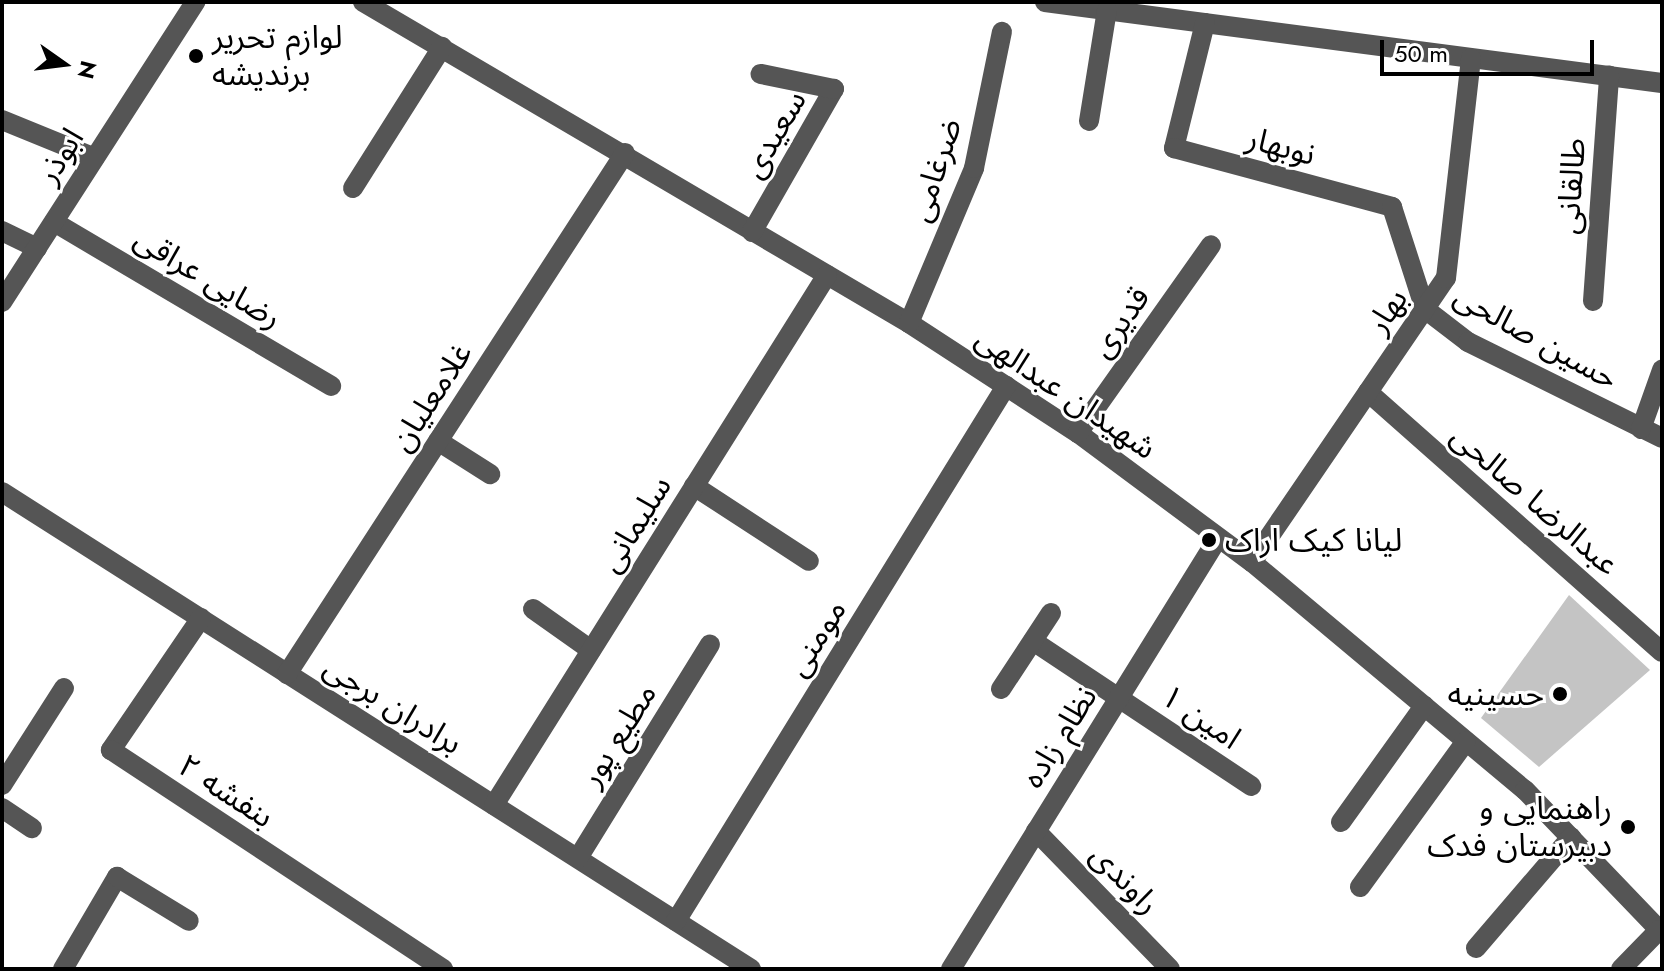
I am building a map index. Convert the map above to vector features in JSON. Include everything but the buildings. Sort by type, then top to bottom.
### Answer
[{"type":"street","name":"ابوذر","points":[[2,302],[195,2]]},
{"type":"street","name":"شهیدان عبدالهی","points":[[363,2],[390,8],[442,47],[909,323],[1078,433],[1252,562],[1466,741],[1571,837],[1661,931]]},
{"type":"street","points":[[1045,2],[1662,83]]},
{"type":"street","points":[[1089,121],[1107,10]]},
{"type":"street","name":"نوبهار","points":[[1205,23],[1174,148],[1392,207],[1425,309]]},
{"type":"street","name":"ضرغامی","points":[[909,323],[974,168],[1002,32]]},
{"type":"street","points":[[353,188],[442,47]]},
{"type":"street","name":"بهار","points":[[1252,562],[1446,278],[1471,58]]},
{"type":"street","name":"سعیدی","points":[[752,232],[834,89],[761,74]]},
{"type":"street","name":"طالقانی","points":[[1593,301],[1609,76]]},
{"type":"street","points":[[2,120],[95,158]]},
{"type":"street","name":"غلامعلیان","points":[[287,674],[625,153]]},
{"type":"street","name":"رضایی عراقی","points":[[54,222],[331,386]]},
{"type":"street","points":[[2,231],[37,248]]},
{"type":"street","name":"قدیری","points":[[1078,433],[1211,245]]},
{"type":"street","name":"سلیمانی","points":[[494,805],[827,275]]},
{"type":"street","name":"حسین صالحی","points":[[1425,309],[1468,342],[1662,438]]},
{"type":"street","points":[[1641,429],[1662,370]]},
{"type":"street","name":"مومنی","points":[[676,921],[1006,386]]},
{"type":"street","name":"عبدالرضا صالحی","points":[[1368,392],[1662,652]]},
{"type":"street","points":[[438,441],[490,474]]},
{"type":"street","points":[[694,486],[809,561]]},
{"type":"street","name":"برادران برجی","points":[[2,492],[751,969]]},
{"type":"street","name":"نظام زاده","points":[[951,969],[1218,538]]},
{"type":"street","points":[[533,609],[591,650]]},
{"type":"street","points":[[1001,689],[1051,613]]},
{"type":"street","name":"بنفشه ۲","points":[[201,618],[111,750],[443,969]]},
{"type":"street","name":"امین ۱","points":[[1033,641],[1251,786]]},
{"type":"street","name":"مطیع پور","points":[[578,858],[710,644]]},
{"type":"street","points":[[2,785],[64,688]]},
{"type":"street","points":[[1341,822],[1424,706]]},
{"type":"street","points":[[1360,887],[1466,741]]},
{"type":"street","points":[[2,808],[32,828]]},
{"type":"street","name":"راوندی","points":[[1036,831],[1170,969]]},
{"type":"street","points":[[1476,948],[1571,837]]},
{"type":"street","points":[[63,969],[117,877],[189,921]]},
{"type":"street","points":[[1621,969],[1661,931]]},
{"type":"place","name":"لوازم تحریر برندیشه","points":[[196,56]]},
{"type":"place","name":"لیانا کیک اراک","points":[[1209,540]]},
{"type":"place","name":"حسینیه","points":[[1560,694]]},
{"type":"place","name":"راهنمایی و دبیرستان فدک","points":[[1628,827]]}]
